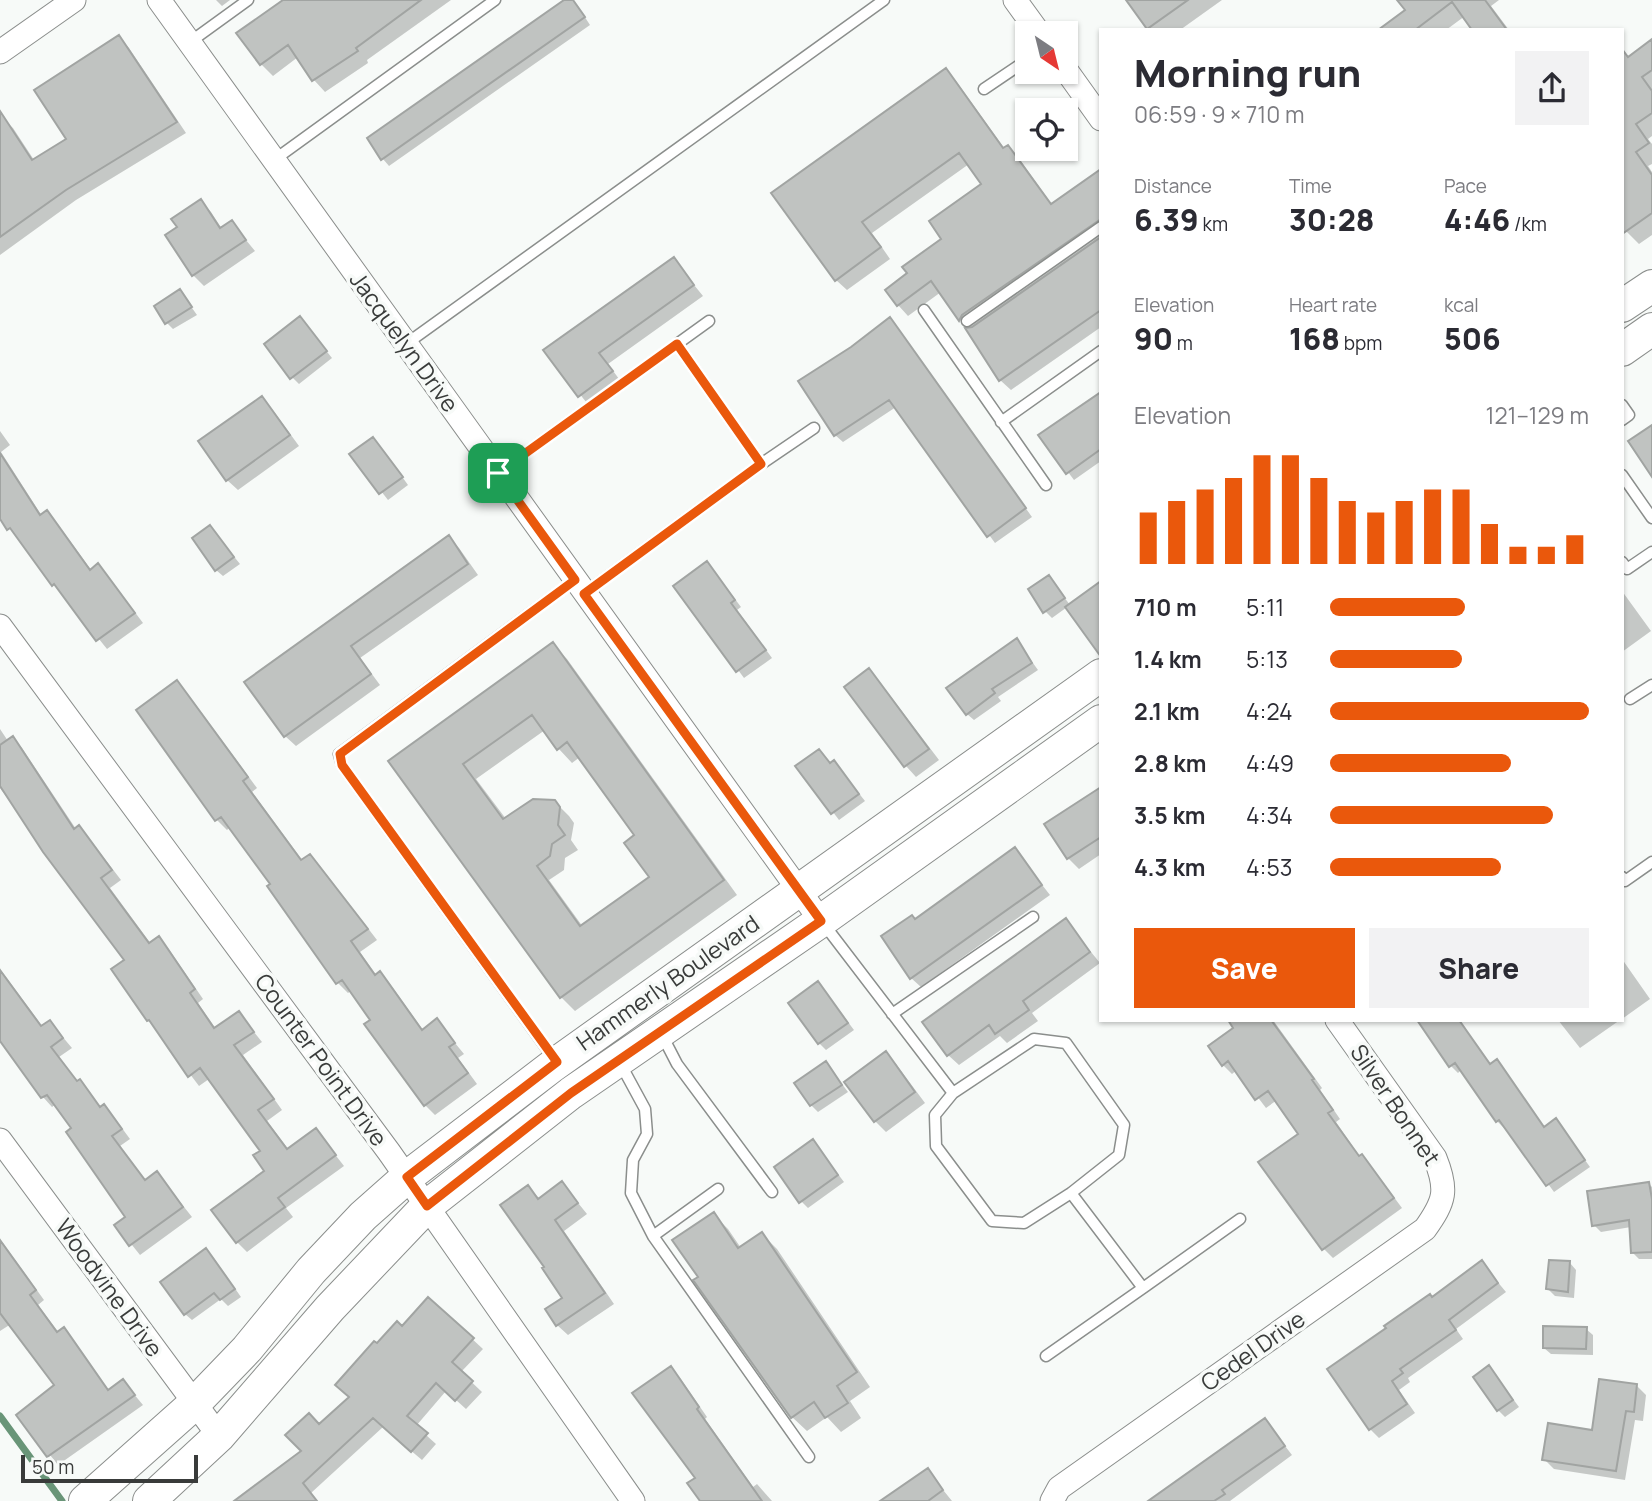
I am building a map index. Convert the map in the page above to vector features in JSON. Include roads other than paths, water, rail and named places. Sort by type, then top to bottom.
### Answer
[{"type":"main road","points":[[1624,349],[1652,329]]},
{"type":"main road","name":"Hammerly Boulevard","points":[[85,1501],[194,1404],[247,1349],[311,1271],[363,1216],[407,1177],[557,1062],[1099,682]]},
{"type":"main road","name":"Hammerly Boulevard","points":[[149,1501],[219,1436],[330,1308],[427,1206],[571,1093],[821,921],[1099,722]]},
{"type":"street","points":[[0,52],[74,0]]},
{"type":"street","name":"Jacquelyn Drive","points":[[159,0],[821,921]]},
{"type":"street","points":[[1015,0],[1030,21]]},
{"type":"street","points":[[1076,84],[1099,116]]},
{"type":"street","name":"Counter Point Drive","points":[[0,625],[407,1177],[633,1501]]},
{"type":"street","name":"Silver Bonnet","points":[[1338,1022],[1435,1158],[1443,1177],[1444,1194]]},
{"type":"street","name":"Woodvine Drive","points":[[0,1140],[219,1436]]},
{"type":"street","name":"Cedel Drive","points":[[1052,1501],[1059,1488],[1425,1229],[1438,1211],[1444,1194]]},
{"type":"lane","points":[[190,42],[248,0]]},
{"type":"lane","points":[[274,160],[495,0]]},
{"type":"lane","points":[[405,344],[884,0]]},
{"type":"lane","points":[[984,89],[1015,68]]},
{"type":"lane","points":[[967,321],[1099,228]]},
{"type":"lane","points":[[924,310],[1046,485]]},
{"type":"lane","points":[[498,473],[709,321]]},
{"type":"lane","points":[[677,344],[761,464]]},
{"type":"lane","points":[[1001,422],[1099,352]]},
{"type":"lane","points":[[557,1062],[342,765],[340,754],[814,428]]},
{"type":"lane","points":[[1624,478],[1652,518]]},
{"type":"lane","points":[[1624,565],[1627,569],[1652,552]]},
{"type":"lane","points":[[1630,699],[1652,685]]},
{"type":"lane","points":[[1624,880],[1652,862]]},
{"type":"lane","points":[[892,1014],[1033,917]]},
{"type":"lane","points":[[821,921],[953,1093]]},
{"type":"lane","points":[[660,1032],[677,1064],[772,1192]]},
{"type":"lane","points":[[1034,1039],[1066,1043],[1124,1125],[1119,1155],[1071,1193],[1024,1223],[992,1221],[936,1146],[935,1115],[953,1093],[1034,1039]]},
{"type":"lane","points":[[618,1061],[645,1109],[647,1135],[633,1160],[631,1193],[653,1236],[809,1457]]},
{"type":"lane","points":[[653,1236],[718,1189]]},
{"type":"lane","points":[[1071,1193],[1143,1289]]},
{"type":"lane","points":[[1046,1356],[1240,1219]]},
{"type":"waterway","points":[[0,1416],[62,1501]]}]
